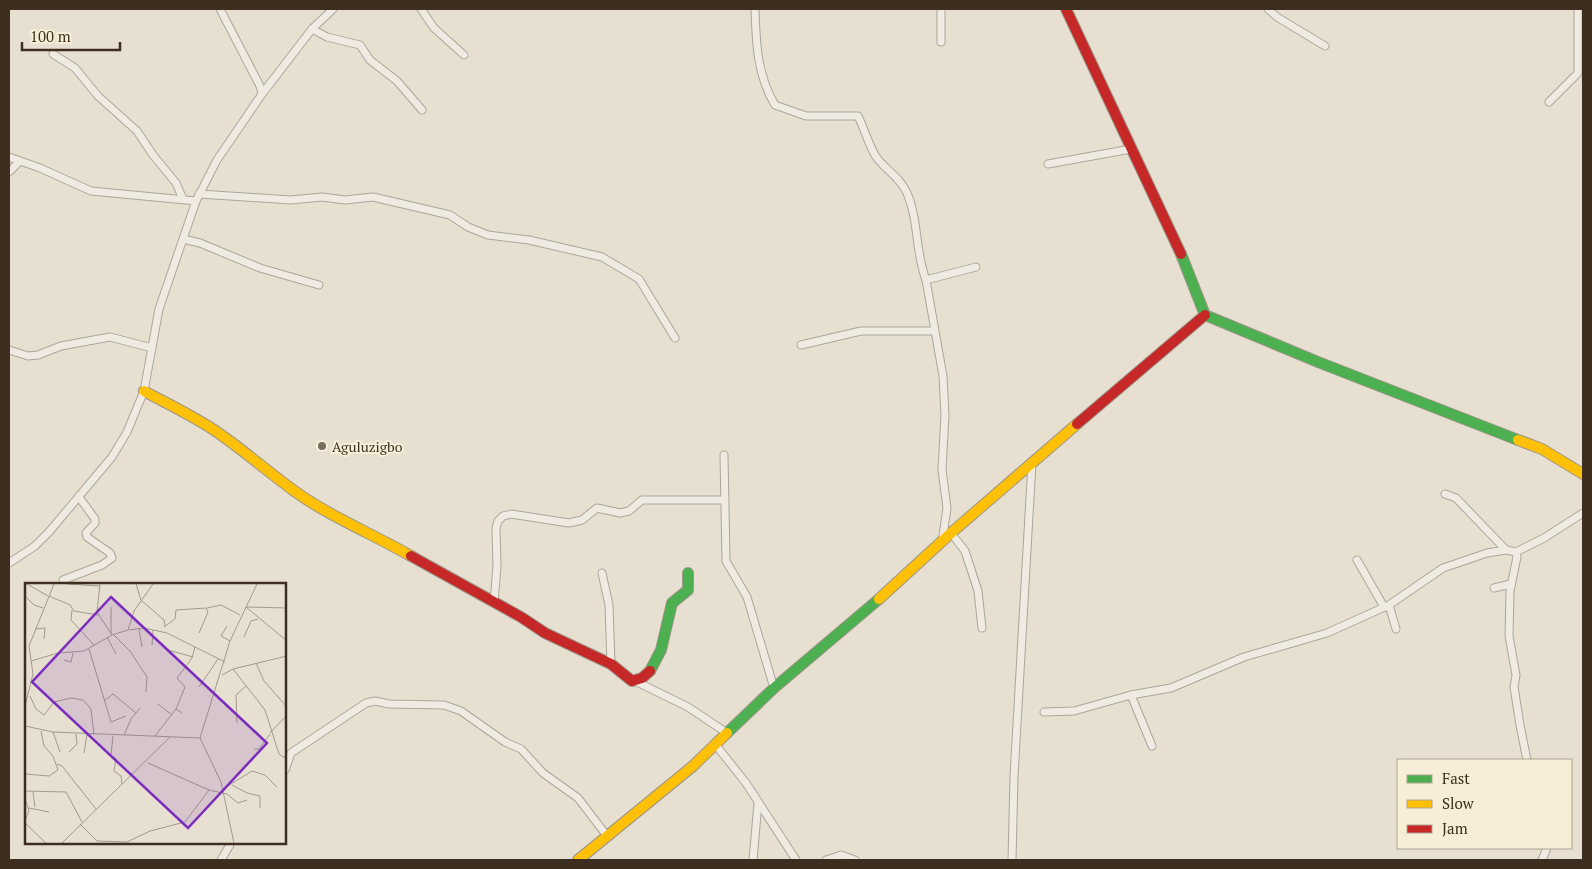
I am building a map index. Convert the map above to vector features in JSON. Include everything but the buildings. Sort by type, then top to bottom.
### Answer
[{"type":"street","points":[[220,9],[260,86],[262,94]]},
{"type":"street","points":[[9,563],[35,546],[112,457],[127,432],[144,391],[159,309],[199,194],[217,160],[262,94],[312,29],[333,9]]},
{"type":"street","points":[[421,9],[434,28],[464,55]]},
{"type":"street","points":[[755,9],[757,53],[763,80],[775,105],[806,116],[858,116],[876,156],[896,175],[908,195],[916,224],[919,258],[926,280],[943,376],[946,415],[942,470],[947,508],[941,544]]},
{"type":"street","points":[[940,42],[941,9]]},
{"type":"street","points":[[1066,9],[1182,256],[1205,315],[1318,362],[1542,449],[1583,474]]},
{"type":"street","points":[[1268,9],[1277,17],[1325,46]]},
{"type":"street","points":[[1549,102],[1578,73],[1578,9]]},
{"type":"street","points":[[312,29],[327,37],[360,45],[370,60],[397,81],[422,110]]},
{"type":"street","points":[[53,54],[75,68],[98,96],[137,131],[153,155],[176,183],[183,199]]},
{"type":"street","points":[[1048,164],[1131,149]]},
{"type":"street","points":[[9,157],[40,168],[91,191],[196,201]]},
{"type":"street","points":[[9,172],[20,162]]},
{"type":"street","points":[[199,194],[291,200],[322,197],[345,200],[373,197],[450,215],[468,227],[488,235],[529,240],[602,257],[639,279],[675,338]]},
{"type":"street","points":[[183,239],[200,243],[268,271],[319,285]]},
{"type":"street","points":[[926,280],[976,267]]},
{"type":"street","points":[[578,860],[663,792],[774,688],[1205,315]]},
{"type":"street","points":[[801,345],[850,332],[934,331]]},
{"type":"street","points":[[9,350],[28,356],[38,355],[60,346],[110,337],[152,348]]},
{"type":"street","points":[[144,391],[176,409],[188,413],[223,436],[288,486],[325,511],[340,517],[554,638],[611,664],[627,678],[688,707],[727,733]]},
{"type":"street","points":[[724,456],[726,561],[747,597],[774,688]]},
{"type":"street","points":[[1012,860],[1014,776],[1032,463]]},
{"type":"street","points":[[1445,494],[1456,498],[1506,550]]},
{"type":"street","points":[[62,580],[102,565],[112,558],[110,553],[87,536],[86,533],[95,523],[95,518],[79,497]]},
{"type":"street","points":[[494,603],[497,566],[496,528],[498,521],[503,516],[511,514],[570,523],[582,520],[597,508],[620,513],[629,511],[642,500],[725,500]]},
{"type":"street","points":[[1044,712],[1074,711],[1131,695],[1171,688],[1244,657],[1328,633],[1386,606],[1443,568],[1487,553],[1506,550],[1516,552],[1544,538],[1583,513]]},
{"type":"street","points":[[951,533],[965,551],[978,591],[982,628]]},
{"type":"street","points":[[1516,552],[1517,557],[1511,584],[1509,636],[1516,674],[1514,687],[1527,759]]},
{"type":"street","points":[[1357,560],[1386,606],[1396,629]]},
{"type":"street","points":[[602,573],[609,604],[611,664]]},
{"type":"street","points":[[635,681],[656,664],[672,603],[689,592],[691,588],[688,573]]},
{"type":"street","points":[[1494,588],[1511,584]]},
{"type":"street","points":[[1131,695],[1152,746]]},
{"type":"street","points":[[286,767],[291,753],[366,702],[450,706],[527,754],[543,773],[578,798],[608,836]]},
{"type":"street","points":[[715,744],[758,802],[796,860]]},
{"type":"street","points":[[753,860],[758,802]]},
{"type":"street","points":[[221,860],[230,844]]},
{"type":"street","points":[[826,860],[841,855],[855,860]]},
{"type":"traffic: fast","points":[[1181,254],[1205,315],[1318,362],[1518,440]]},
{"type":"traffic: fast","points":[[650,671],[661,650],[672,603],[688,590],[688,573]]},
{"type":"traffic: fast","points":[[727,733],[774,688],[879,599]]},
{"type":"traffic: slow","points":[[144,391],[214,430],[312,503],[411,556]]},
{"type":"traffic: slow","points":[[879,599],[951,533],[1077,424]]},
{"type":"traffic: slow","points":[[1518,440],[1542,449],[1583,474]]},
{"type":"traffic: slow","points":[[578,860],[693,766],[727,733]]},
{"type":"traffic: jam","points":[[1066,9],[1181,254]]},
{"type":"traffic: jam","points":[[1077,424],[1205,315]]},
{"type":"traffic: jam","points":[[411,556],[521,617],[545,633],[611,664],[632,681],[642,678],[650,671]]},
{"type":"place","name":"Aguluzigbo","points":[[322,446]]}]
